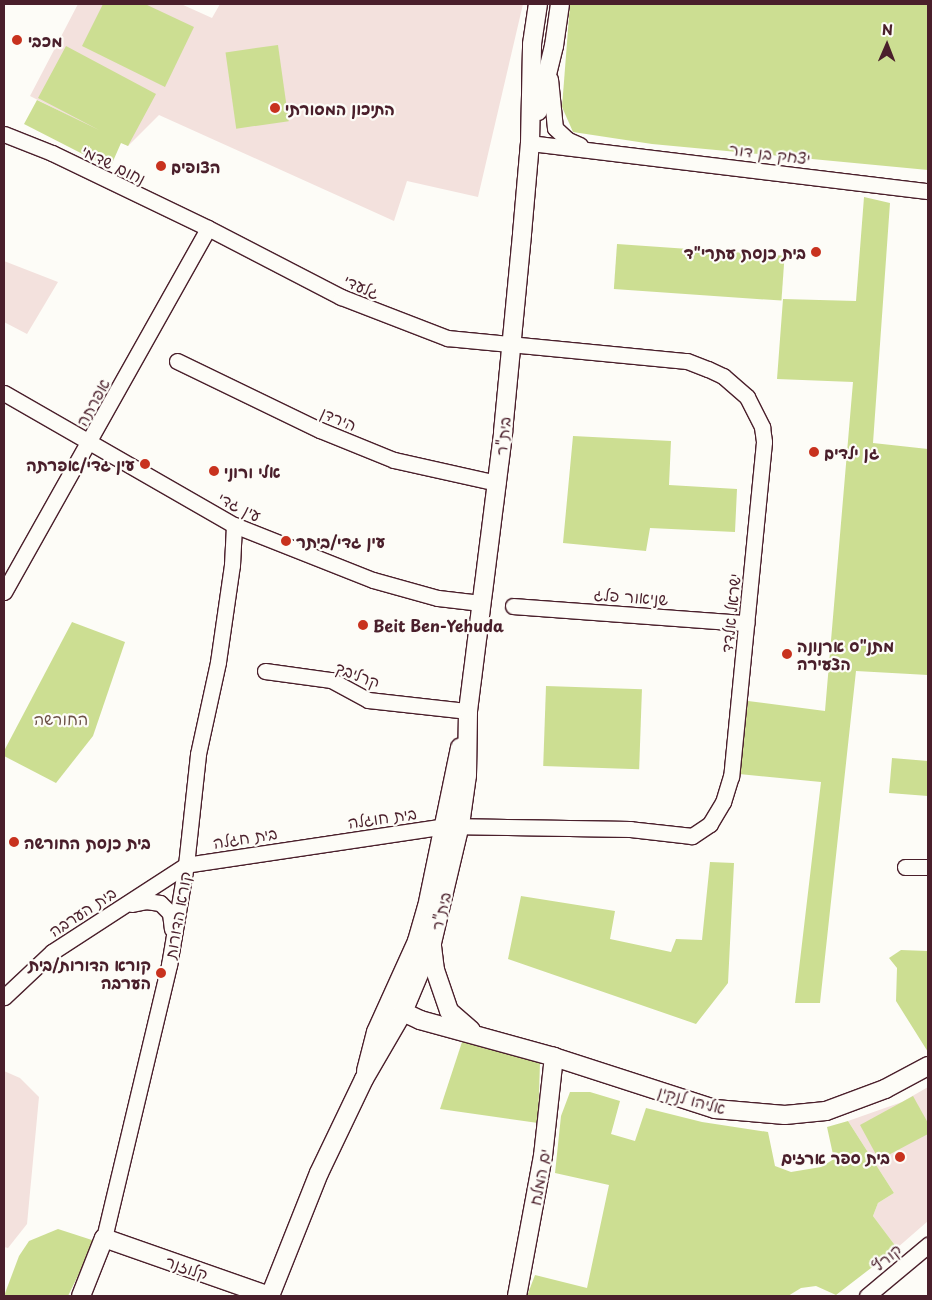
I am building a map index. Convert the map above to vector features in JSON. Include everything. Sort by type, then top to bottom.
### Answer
[{"type":"street","name":"בית\"ר","points":[[270,1296],[319,1173],[364,1079],[370,1048],[401,1005],[432,943],[453,826],[458,753],[468,719],[497,483],[512,346],[530,143],[532,44],[538,4]]},
{"type":"street","name":"בית\"ר","points":[[530,143],[550,61],[560,4]]},
{"type":"street","name":"בית\"ר","points":[[550,61],[549,92],[555,128]]},
{"type":"street","name":"יצחק בן דור","points":[[555,128],[578,144],[608,151]]},
{"type":"street","name":"נחום שדמי","points":[[4,134],[52,153],[208,228]]},
{"type":"street","name":"יצחק בן דור","points":[[530,143],[928,191]]},
{"type":"street","name":"גלעדי","points":[[208,228],[341,297],[381,313],[447,338],[512,346]]},
{"type":"street","name":"אפרתה","points":[[4,592],[208,228]]},
{"type":"street","name":"ישראל אלדד","points":[[453,826],[630,829],[684,835],[700,831],[718,813],[731,776],[764,442],[759,420],[746,397],[724,376],[687,361],[512,346]]},
{"type":"street","name":"הירדן","points":[[177,360],[320,430],[394,460],[497,483]]},
{"type":"street","name":"עין גדי","points":[[4,393],[234,525],[373,580],[438,598],[481,603]]},
{"type":"street","name":"קורא הדורות","points":[[82,1296],[104,1238],[173,940],[186,865],[198,754],[218,662],[232,565],[234,525]]},
{"type":"street","name":"שניאור פלג","points":[[513,606],[746,623]]},
{"type":"street","name":"קרליבך","points":[[266,670],[331,680],[368,700],[468,719]]},
{"type":"street","name":"בית\"ר","points":[[401,1005],[417,941],[453,826]]},
{"type":"street","name":"בית חוגלה","points":[[309,844],[453,826]]},
{"type":"street","name":"בית חגלה","points":[[186,865],[309,844]]},
{"type":"street","name":"בית הערבה","points":[[4,997],[52,952],[109,913],[186,865]]},
{"type":"street","points":[[905,867],[928,867]]},
{"type":"street","points":[[109,913],[134,903],[155,901],[170,913],[173,940]]},
{"type":"street","points":[[432,943],[435,970],[449,1011],[460,1023],[482,1037]]},
{"type":"street","name":"אליהו לנקין","points":[[401,1005],[482,1037],[554,1057],[715,1109],[785,1115],[826,1111],[846,1105],[928,1066]]},
{"type":"street","name":"ים המלח","points":[[517,1296],[543,1156],[554,1057]]},
{"type":"street","name":"קלוזנר","points":[[104,1238],[270,1296]]},
{"type":"street","name":"קורץ","points":[[867,1296],[928,1245]]},
{"type":"shaded area","name":"התיכון המסורתי","points":[[78,4],[181,4],[212,18],[220,4],[523,4],[478,197],[407,181],[394,221],[159,115],[128,146],[30,96]]},
{"type":"shaded area","points":[[4,261],[58,282],[27,334],[4,322]]},
{"type":"shaded area","points":[[4,1071],[20,1078],[39,1097],[27,1224],[8,1248],[4,1247]]},
{"type":"shaded area","name":"בית ספר ארזים","points":[[928,1087],[928,1221],[897,1248],[873,1216],[878,1203],[894,1193],[848,1121],[902,1102]]},
{"type":"green space","points":[[103,4],[145,4],[194,27],[165,87],[82,46]]},
{"type":"green space","points":[[570,4],[928,4],[928,170],[652,144],[573,132],[562,107]]},
{"type":"green space","points":[[278,45],[289,121],[236,129],[226,52]]},
{"type":"green space","points":[[66,46],[156,94],[128,146],[121,143],[110,168],[24,124],[37,100],[99,130],[38,98]]},
{"type":"green space","points":[[864,197],[890,203],[873,443],[928,449],[928,675],[856,671],[820,1003],[795,1003],[821,782],[739,774],[748,701],[825,711],[853,382],[777,379],[783,299],[856,301]]},
{"type":"green space","points":[[617,244],[785,256],[781,301],[614,289]]},
{"type":"green space","points":[[573,436],[671,441],[669,485],[737,489],[735,532],[650,528],[646,551],[563,543]]},
{"type":"green space","name":"החורשה","points":[[72,622],[125,642],[93,736],[56,783],[4,756],[4,751]]},
{"type":"green space","points":[[546,686],[642,689],[639,769],[543,766]]},
{"type":"green space","points":[[892,758],[928,761],[928,796],[889,793]]},
{"type":"green space","points":[[710,862],[734,863],[728,983],[696,1024],[508,959],[521,896],[615,911],[610,939],[671,952],[676,939],[702,940]]},
{"type":"green space","points":[[901,950],[928,951],[928,1052],[896,1001],[897,968],[889,958]]},
{"type":"green space","points":[[462,1042],[540,1063],[538,1123],[440,1109]]},
{"type":"green space","points":[[570,1092],[590,1092],[620,1101],[611,1134],[635,1141],[646,1108],[702,1122],[768,1132],[775,1166],[791,1172],[821,1167],[834,1159],[827,1127],[848,1121],[894,1193],[878,1203],[873,1216],[897,1248],[836,1295],[816,1286],[801,1288],[788,1296],[527,1296],[535,1275],[587,1288],[609,1185],[555,1173],[561,1116]]},
{"type":"green space","points":[[913,1096],[928,1123],[928,1134],[879,1160],[860,1125]]},
{"type":"green space","points":[[58,1229],[95,1241],[68,1296],[4,1296],[19,1256],[29,1241]]},
{"type":"place","name":"מכבי","points":[[17,40]]},
{"type":"place","name":"התיכון המסורתי","points":[[275,108]]},
{"type":"place","name":"הצופים","points":[[161,166]]},
{"type":"place","name":"בית כנסת עתרי\"ד","points":[[816,252]]},
{"type":"place","name":"גן ילדים","points":[[814,452]]},
{"type":"place","name":"עין גדי/אפרתה","points":[[145,464]]},
{"type":"place","name":"אלי ורוני","points":[[214,471]]},
{"type":"place","name":"עין גדי/ביתר","points":[[286,541]]},
{"type":"place","name":"Beit Ben-Yehuda","points":[[363,625]]},
{"type":"place","name":"מתנ\"ס ארנונה הצעירה","points":[[787,654]]},
{"type":"place","name":"בית כנסת החורשה","points":[[14,842]]},
{"type":"place","name":"קורא הדורות/בית הערבה","points":[[161,973]]},
{"type":"place","name":"בית ספר ארזים","points":[[900,1157]]}]
